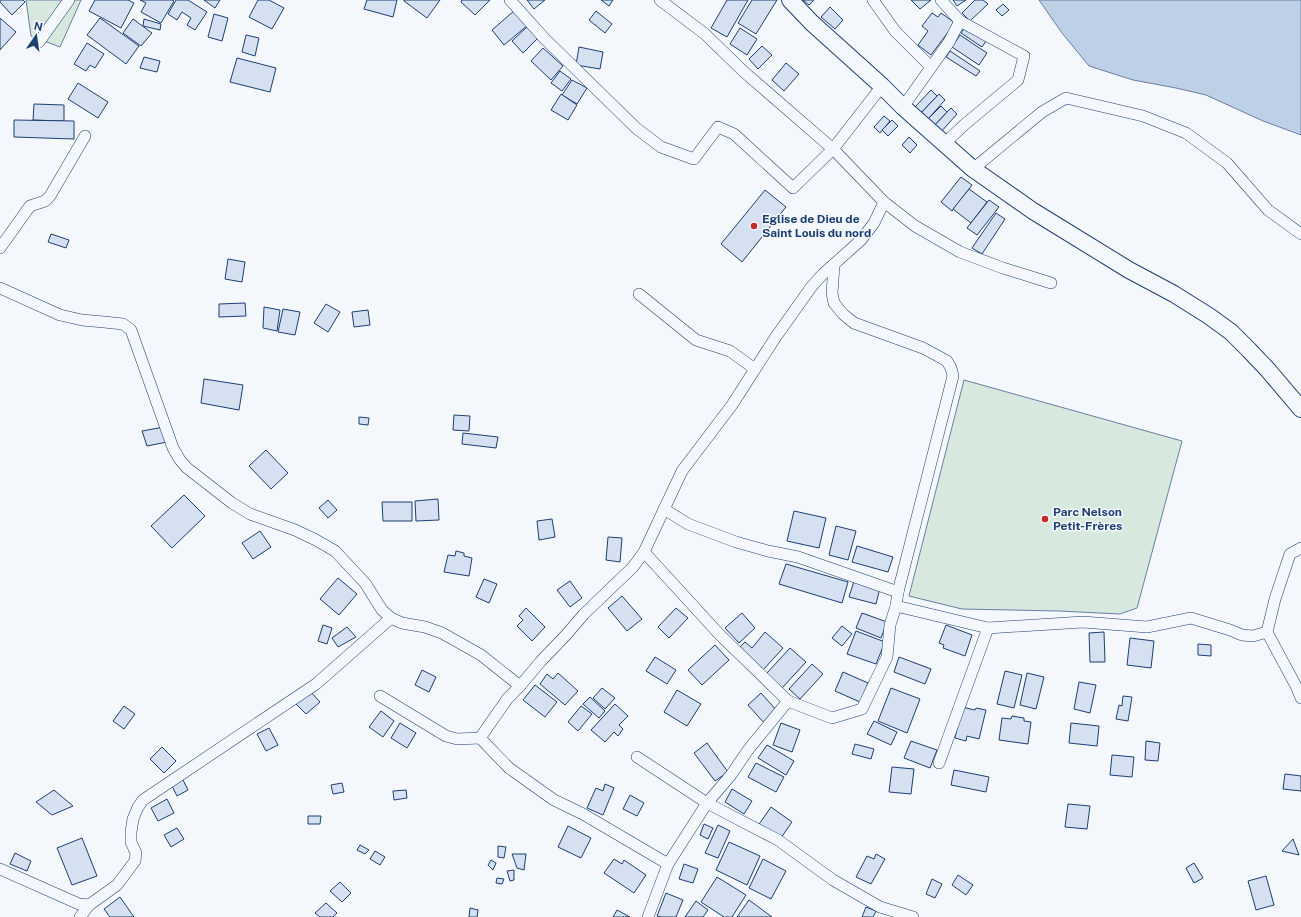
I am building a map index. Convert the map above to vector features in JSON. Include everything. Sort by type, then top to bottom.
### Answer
[{"type":"main road","points":[[790,0],[812,23],[973,169],[1033,212],[1129,270],[1174,294],[1231,332],[1268,370],[1301,410]]},
{"type":"street","points":[[39,42],[69,0]]},
{"type":"street","points":[[510,0],[544,38],[636,128],[661,147],[694,159],[718,127],[734,134],[793,188],[833,149],[882,86]]},
{"type":"street","points":[[660,0],[705,34],[743,71],[833,149],[884,202],[915,226],[960,252],[1003,268],[1051,283]]},
{"type":"street","points":[[873,0],[895,31],[931,67]]},
{"type":"street","points":[[941,0],[960,21],[1024,56],[1018,80],[969,120],[944,144]]},
{"type":"street","points":[[903,107],[949,42],[960,21]]},
{"type":"street","points":[[973,169],[1042,112],[1066,98],[1143,116],[1186,133],[1227,163],[1268,210],[1301,234]]},
{"type":"street","points":[[0,248],[30,206],[45,200],[50,196],[85,136]]},
{"type":"street","points":[[480,738],[508,698],[541,661],[584,614],[634,567],[644,552],[682,471],[732,405],[812,286],[822,274],[861,240],[874,223],[884,202]]},
{"type":"street","points":[[644,552],[720,635],[788,701],[832,718],[862,709],[888,657],[890,625],[896,606],[898,592],[952,376],[951,368],[947,361],[923,348],[854,323],[843,314],[834,303],[832,293],[834,265]]},
{"type":"street","points":[[0,288],[60,315],[82,320],[124,324],[131,330],[173,448],[187,468],[232,503],[250,514],[295,530],[335,551],[364,583],[382,610],[391,618],[402,623],[425,627],[442,634],[481,655],[520,686]]},
{"type":"street","points":[[639,294],[696,340],[730,351],[755,369]]},
{"type":"street","points":[[664,509],[688,524],[736,542],[768,551],[798,557],[898,592]]},
{"type":"street","points":[[1301,548],[1290,554],[1275,599],[1267,632],[1301,698]]},
{"type":"street","points":[[896,606],[988,628],[1083,622],[1147,627],[1191,618],[1242,635],[1253,636],[1267,632]]},
{"type":"street","points":[[80,917],[89,905],[117,885],[135,861],[136,853],[132,842],[131,832],[132,819],[143,800],[316,684],[391,618]]},
{"type":"street","points":[[939,763],[988,628]]},
{"type":"street","points":[[380,696],[446,736],[458,739],[480,738],[509,768],[554,800],[583,814],[668,864]]},
{"type":"street","points":[[648,917],[668,864],[707,803],[731,775],[748,750],[788,701]]},
{"type":"street","points":[[637,757],[707,803],[778,840],[833,880],[880,907],[913,917]]},
{"type":"street","points":[[0,869],[79,904],[89,905]]},
{"type":"shaded area","points":[[26,0],[81,0],[60,47],[31,36]]},
{"type":"shaded area","name":"Parc Nelson Petit-Frères","points":[[964,380],[1182,441],[1137,608],[1120,614],[962,609],[909,596]]},
{"type":"water","points":[[1039,0],[1301,0],[1301,135],[1263,121],[1206,95],[1133,80],[1089,66],[1062,33]]},
{"type":"building","points":[[0,0],[23,0],[25,2],[12,15],[0,2]]},
{"type":"building","points":[[95,0],[128,0],[134,3],[121,28],[89,11]]},
{"type":"building","points":[[140,0],[174,1],[161,23],[141,12],[146,3]]},
{"type":"building","points":[[176,0],[188,0],[207,12],[195,30],[187,25],[191,18],[182,12],[177,20],[168,14]]},
{"type":"building","points":[[204,0],[220,0],[215,8]]},
{"type":"building","points":[[258,0],[269,0],[284,8],[272,29],[249,17]]},
{"type":"building","points":[[367,0],[397,0],[393,17],[364,9]]},
{"type":"building","points":[[404,0],[440,0],[427,18]]},
{"type":"building","points":[[462,0],[490,0],[475,15],[461,2]]},
{"type":"building","points":[[527,0],[545,0],[534,9]]},
{"type":"building","points":[[601,0],[613,0],[609,6]]},
{"type":"building","points":[[727,0],[748,0],[727,37],[711,28]]},
{"type":"building","points":[[752,0],[777,0],[756,34],[738,23]]},
{"type":"building","points":[[803,0],[814,0],[809,5]]},
{"type":"building","points":[[911,0],[931,0],[920,9]]},
{"type":"building","points":[[953,0],[966,0],[957,6]]},
{"type":"building","points":[[975,0],[983,0],[988,4],[970,21],[962,13]]},
{"type":"building","points":[[1003,4],[1009,10],[1002,16],[996,10]]},
{"type":"building","points":[[830,7],[843,20],[835,29],[821,17]]},
{"type":"building","points":[[515,10],[528,25],[504,45],[492,30]]},
{"type":"building","points":[[596,11],[612,24],[605,33],[589,20]]},
{"type":"building","points":[[932,13],[938,17],[941,13],[955,23],[931,55],[918,45],[928,31],[922,26]]},
{"type":"building","points":[[214,14],[228,18],[222,41],[208,37]]},
{"type":"building","points":[[0,18],[16,32],[0,50]]},
{"type":"building","points":[[100,18],[139,46],[126,64],[87,35]]},
{"type":"building","points":[[133,19],[152,33],[141,46],[123,33]]},
{"type":"building","points":[[144,19],[161,24],[160,30],[143,26]]},
{"type":"building","points":[[528,26],[538,38],[523,53],[512,41]]},
{"type":"building","points":[[965,27],[986,41],[982,47],[961,33]]},
{"type":"building","points":[[740,28],[757,39],[747,55],[730,44]]},
{"type":"building","points":[[246,35],[259,38],[255,56],[242,52]]},
{"type":"building","points":[[960,35],[987,53],[979,65],[952,47]]},
{"type":"building","points":[[87,43],[104,54],[95,68],[90,65],[86,71],[74,64]]},
{"type":"building","points":[[762,46],[772,55],[758,69],[749,59]]},
{"type":"building","points":[[579,47],[603,52],[600,69],[576,65]]},
{"type":"building","points":[[543,48],[563,66],[551,80],[531,61]]},
{"type":"building","points":[[950,51],[980,71],[976,76],[946,57]]},
{"type":"building","points":[[144,57],[160,61],[157,72],[140,68]]},
{"type":"building","points":[[237,58],[276,68],[270,92],[230,82]]},
{"type":"building","points":[[786,63],[799,74],[784,91],[772,80]]},
{"type":"building","points":[[560,71],[571,79],[562,91],[551,83]]},
{"type":"building","points":[[572,80],[587,88],[577,104],[562,95]]},
{"type":"building","points":[[78,83],[108,102],[98,118],[68,99]]},
{"type":"building","points":[[931,90],[937,96],[921,113],[915,107]]},
{"type":"building","points":[[561,94],[577,105],[568,120],[551,110]]},
{"type":"building","points":[[939,94],[945,100],[928,119],[921,113]]},
{"type":"building","points":[[34,104],[64,105],[64,121],[33,120]]},
{"type":"building","points":[[941,106],[947,112],[935,125],[928,119]]},
{"type":"building","points":[[951,108],[957,114],[941,132],[935,125]]},
{"type":"building","points":[[884,116],[890,121],[880,133],[874,127]]},
{"type":"building","points":[[14,120],[74,121],[74,139],[14,137]]},
{"type":"building","points":[[892,120],[898,126],[888,136],[882,130]]},
{"type":"building","points":[[909,137],[917,145],[910,153],[902,145]]},
{"type":"building","points":[[961,177],[972,185],[952,211],[941,202]]},
{"type":"building","points":[[969,189],[987,202],[971,223],[953,209]]},
{"type":"building","name":"Eglise de Dieu de Saint Louis du nord","points":[[765,190],[786,207],[742,262],[721,244]]},
{"type":"building","points":[[989,200],[999,207],[977,235],[967,228]]},
{"type":"building","points":[[996,213],[1005,219],[982,254],[972,248]]},
{"type":"building","points":[[51,234],[69,240],[66,248],[48,242]]},
{"type":"building","points":[[228,259],[245,262],[242,282],[225,279]]},
{"type":"building","points":[[245,303],[246,316],[219,317],[219,304]]},
{"type":"building","points":[[326,304],[340,312],[328,332],[314,323]]},
{"type":"building","points":[[264,307],[280,310],[277,331],[263,328]]},
{"type":"building","points":[[283,309],[300,312],[295,335],[278,332]]},
{"type":"building","points":[[368,310],[370,325],[354,327],[352,312]]},
{"type":"building","points":[[204,379],[243,385],[239,410],[201,403]]},
{"type":"building","points":[[454,415],[470,416],[469,431],[453,430]]},
{"type":"building","points":[[359,417],[369,418],[368,425],[359,424]]},
{"type":"building","points":[[164,427],[167,442],[147,446],[142,431]]},
{"type":"building","points":[[463,433],[498,437],[496,448],[462,444]]},
{"type":"building","points":[[266,450],[288,473],[271,489],[249,466]]},
{"type":"building","points":[[184,495],[205,516],[172,548],[151,526]]},
{"type":"building","points":[[438,499],[439,520],[416,521],[415,501]]},
{"type":"building","points":[[328,500],[337,510],[328,518],[319,508]]},
{"type":"building","points":[[382,502],[412,502],[412,521],[383,521]]},
{"type":"building","points":[[794,511],[826,518],[819,548],[787,541]]},
{"type":"building","points":[[552,519],[555,537],[539,540],[537,521]]},
{"type":"building","points":[[836,526],[856,531],[848,560],[829,555]]},
{"type":"building","points":[[260,531],[271,547],[253,559],[242,543]]},
{"type":"building","points":[[608,537],[622,538],[620,562],[606,560]]},
{"type":"building","points":[[857,546],[893,557],[888,572],[852,562]]},
{"type":"building","points":[[456,551],[464,553],[464,556],[472,558],[469,576],[444,572],[448,555],[455,556]]},
{"type":"building","points":[[786,564],[848,582],[842,603],[779,584]]},
{"type":"building","points":[[338,578],[357,594],[339,615],[320,599]]},
{"type":"building","points":[[484,579],[497,584],[489,603],[476,597]]},
{"type":"building","points":[[570,581],[582,598],[570,607],[557,590]]},
{"type":"building","points":[[854,581],[880,588],[876,604],[849,597]]},
{"type":"building","points":[[622,596],[642,619],[627,631],[608,608]]},
{"type":"building","points":[[526,608],[545,627],[532,641],[517,626],[523,620],[519,616]]},
{"type":"building","points":[[676,608],[688,618],[669,638],[658,627]]},
{"type":"building","points":[[742,613],[755,628],[739,643],[725,628]]},
{"type":"building","points":[[862,613],[887,622],[881,638],[856,628]]},
{"type":"building","points":[[323,625],[332,628],[327,644],[318,641]]},
{"type":"building","points":[[946,625],[972,635],[965,656],[943,648],[944,645],[939,643]]},
{"type":"building","points":[[842,626],[852,634],[842,646],[832,638]]},
{"type":"building","points":[[347,627],[356,637],[338,647],[332,638]]},
{"type":"building","points":[[856,631],[885,642],[876,664],[847,654]]},
{"type":"building","points":[[765,632],[783,648],[763,670],[739,648],[745,642],[752,648]]},
{"type":"building","points":[[1104,632],[1105,662],[1090,662],[1089,633]]},
{"type":"building","points":[[1130,638],[1154,641],[1151,668],[1127,665]]},
{"type":"building","points":[[1198,644],[1211,645],[1211,656],[1198,655]]},
{"type":"building","points":[[715,645],[729,660],[702,685],[688,670]]},
{"type":"building","points":[[790,648],[806,662],[782,688],[766,674]]},
{"type":"building","points":[[655,657],[676,670],[667,684],[646,671]]},
{"type":"building","points":[[899,657],[931,669],[925,684],[894,672]]},
{"type":"building","points":[[812,664],[823,674],[800,699],[789,689]]},
{"type":"building","points":[[422,670],[436,677],[429,692],[415,685]]},
{"type":"building","points":[[1005,671],[1022,675],[1014,708],[997,704]]},
{"type":"building","points":[[843,672],[868,683],[860,702],[835,691]]},
{"type":"building","points":[[558,673],[578,691],[565,705],[540,684],[547,674],[553,679]]},
{"type":"building","points":[[1027,673],[1044,677],[1036,709],[1020,705]]},
{"type":"building","points":[[1079,682],[1096,685],[1090,713],[1074,709]]},
{"type":"building","points":[[535,685],[557,702],[545,717],[523,700]]},
{"type":"building","points":[[602,688],[615,698],[605,709],[593,698]]},
{"type":"building","points":[[891,688],[920,699],[907,733],[878,721]]},
{"type":"building","points":[[677,690],[701,704],[687,726],[664,712]]},
{"type":"building","points":[[310,691],[320,702],[306,714],[295,703]]},
{"type":"building","points":[[761,693],[778,712],[765,724],[748,705]]},
{"type":"building","points":[[1123,696],[1132,697],[1128,721],[1116,719],[1119,705],[1122,706]]},
{"type":"building","points":[[590,697],[605,711],[599,718],[583,704]]},
{"type":"building","points":[[615,704],[628,716],[619,725],[623,729],[618,736],[614,732],[605,742],[591,730]]},
{"type":"building","points":[[124,706],[135,714],[124,729],[113,721]]},
{"type":"building","points":[[581,706],[592,714],[578,731],[568,722]]},
{"type":"building","points":[[962,707],[975,710],[976,708],[986,710],[979,739],[967,736],[966,741],[955,738]]},
{"type":"building","points":[[381,711],[394,721],[383,737],[369,727]]},
{"type":"building","points":[[1012,716],[1024,718],[1024,721],[1031,722],[1028,744],[999,740],[1002,718],[1011,719]]},
{"type":"building","points":[[874,721],[897,732],[891,745],[867,734]]},
{"type":"building","points":[[400,723],[416,733],[407,748],[391,738]]},
{"type":"building","points":[[781,723],[800,730],[792,752],[773,745]]},
{"type":"building","points":[[1071,723],[1099,726],[1097,746],[1069,743]]},
{"type":"building","points":[[269,728],[278,745],[266,751],[257,734]]},
{"type":"building","points":[[911,741],[937,750],[930,768],[904,758]]},
{"type":"building","points":[[1146,741],[1160,743],[1158,761],[1145,760]]},
{"type":"building","points":[[707,743],[728,772],[715,781],[694,753]]},
{"type":"building","points":[[855,744],[874,749],[871,759],[852,754]]},
{"type":"building","points":[[767,745],[794,761],[786,775],[758,758]]},
{"type":"building","points":[[162,747],[176,761],[164,773],[150,759]]},
{"type":"building","points":[[1112,755],[1134,757],[1132,777],[1110,775]]},
{"type":"building","points":[[756,763],[784,777],[776,792],[748,777]]},
{"type":"building","points":[[892,767],[914,769],[911,794],[889,792]]},
{"type":"building","points":[[954,770],[989,777],[986,792],[951,785]]},
{"type":"building","points":[[1285,774],[1301,776],[1301,791],[1283,789]]},
{"type":"building","points":[[182,778],[188,790],[177,796],[171,784]]},
{"type":"building","points":[[342,783],[344,792],[333,794],[331,785]]},
{"type":"building","points":[[605,784],[614,788],[603,815],[587,808],[596,788],[603,791]]},
{"type":"building","points":[[732,789],[752,801],[744,814],[725,802]]},
{"type":"building","points":[[54,790],[73,806],[52,815],[36,802]]},
{"type":"building","points":[[406,790],[407,798],[394,800],[393,791]]},
{"type":"building","points":[[630,795],[644,803],[637,816],[623,809]]},
{"type":"building","points":[[167,799],[174,813],[158,821],[151,808]]},
{"type":"building","points":[[1068,804],[1090,806],[1087,829],[1065,827]]},
{"type":"building","points":[[771,807],[792,822],[776,845],[755,830]]},
{"type":"building","points":[[308,816],[321,816],[320,824],[308,824]]},
{"type":"building","points":[[704,824],[713,828],[708,839],[700,835]]},
{"type":"building","points":[[718,825],[730,831],[718,858],[705,853]]},
{"type":"building","points":[[568,826],[591,838],[581,858],[558,847]]},
{"type":"building","points":[[177,828],[184,839],[171,847],[164,835]]},
{"type":"building","points":[[82,838],[97,876],[72,885],[57,848]]},
{"type":"building","points":[[1293,839],[1299,855],[1282,851]]},
{"type":"building","points":[[729,842],[760,856],[747,885],[716,870]]},
{"type":"building","points":[[360,845],[369,850],[365,854],[357,850]]},
{"type":"building","points":[[498,846],[506,847],[504,858],[498,857]]},
{"type":"building","points":[[375,851],[385,857],[380,865],[370,859]]},
{"type":"building","points":[[15,853],[31,861],[27,871],[10,864]]},
{"type":"building","points":[[512,854],[526,854],[524,870],[517,868]]},
{"type":"building","points":[[876,854],[885,859],[871,884],[856,877],[867,856],[874,859]]},
{"type":"building","points":[[614,859],[622,864],[624,860],[646,875],[634,893],[604,873]]},
{"type":"building","points":[[763,859],[786,871],[771,899],[749,888]]},
{"type":"building","points":[[491,860],[496,863],[493,870],[488,865]]},
{"type":"building","points":[[1194,863],[1203,878],[1194,883],[1186,868]]},
{"type":"building","points":[[684,864],[698,869],[693,883],[679,879]]},
{"type":"building","points":[[514,870],[514,880],[510,881],[507,871]]},
{"type":"building","points":[[958,875],[973,885],[966,895],[952,885]]},
{"type":"building","points":[[1266,876],[1274,905],[1256,910],[1248,881]]},
{"type":"building","points":[[717,877],[746,895],[732,917],[724,917],[701,902]]},
{"type":"building","points":[[497,878],[504,879],[502,884],[496,883]]},
{"type":"building","points":[[932,879],[942,884],[935,898],[926,894]]},
{"type":"building","points":[[340,882],[351,893],[342,902],[330,891]]},
{"type":"building","points":[[666,893],[683,900],[676,917],[657,916]]},
{"type":"building","points":[[120,897],[134,917],[110,917],[104,909]]},
{"type":"building","points":[[749,900],[772,917],[737,917]]},
{"type":"building","points":[[696,901],[708,910],[703,917],[685,917]]},
{"type":"building","points":[[326,903],[337,913],[333,917],[320,917],[315,913]]},
{"type":"building","points":[[866,907],[876,911],[873,917],[862,917]]},
{"type":"building","points":[[470,908],[478,910],[477,917],[469,917]]},
{"type":"building","points":[[617,910],[630,917],[613,917]]},
{"type":"place","name":"Eglise de Dieu de Saint Louis du nord","points":[[754,226]]},
{"type":"place","name":"Parc Nelson Petit-Frères","points":[[1045,519]]}]
